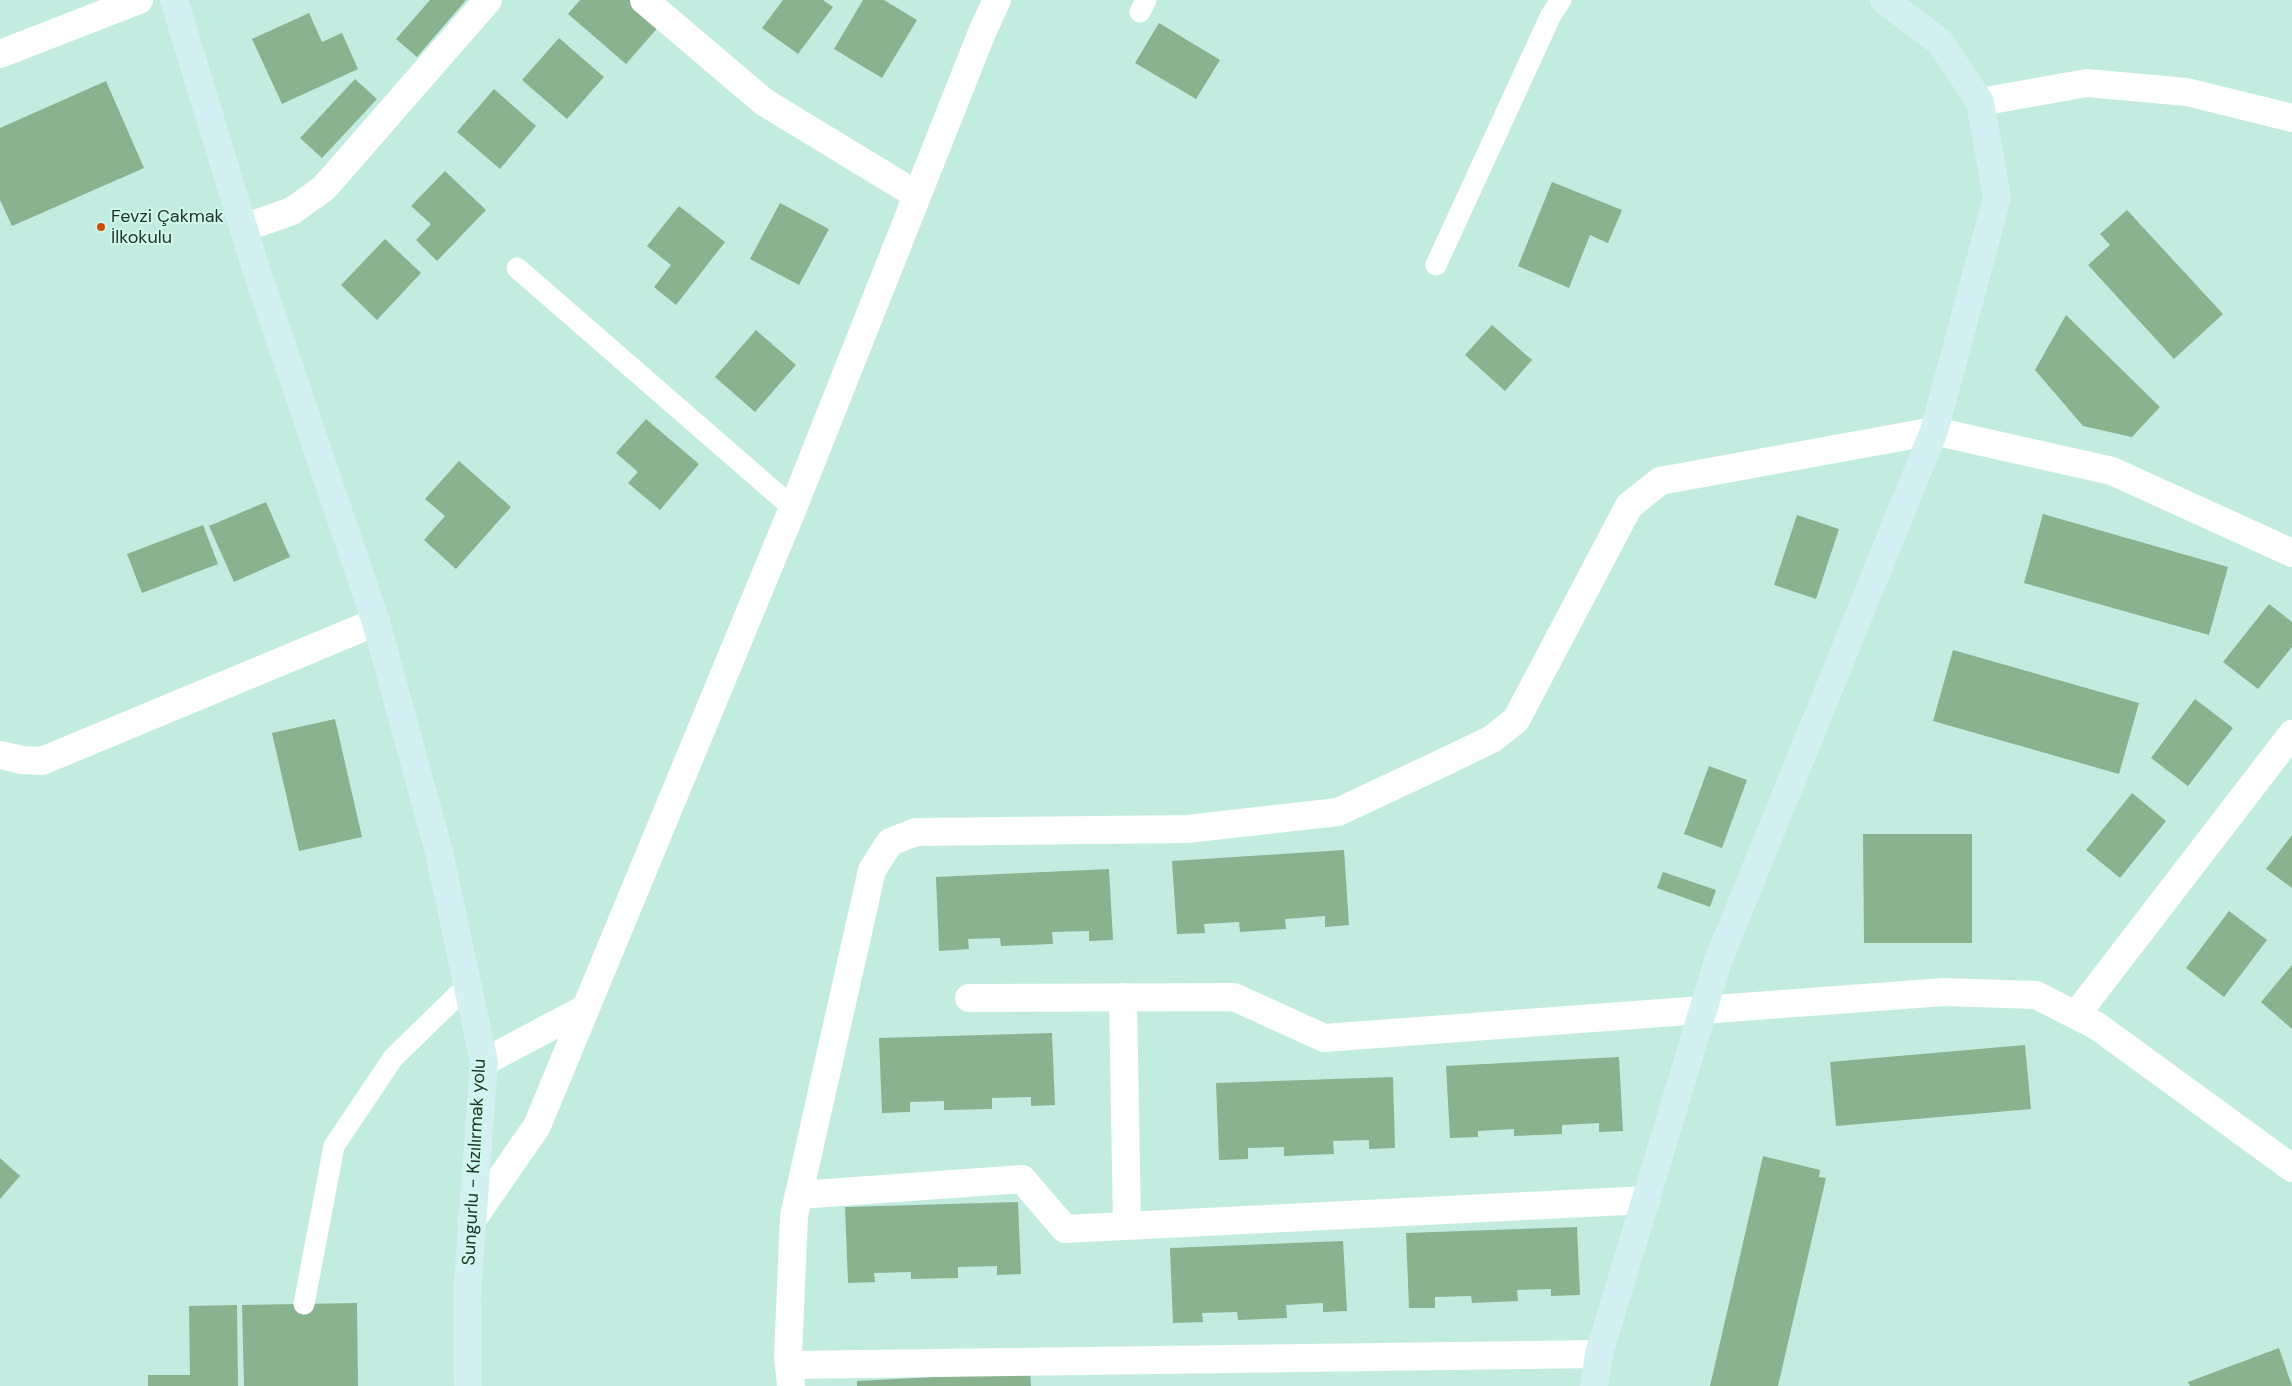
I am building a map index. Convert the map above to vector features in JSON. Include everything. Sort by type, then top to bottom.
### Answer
[{"type":"street","points":[[0,54],[139,0]]},
{"type":"street","name":"Sungurlu - Kızılırmak yolu","points":[[174,0],[244,228],[376,622],[438,852],[484,1062],[467,1294],[468,1386]]},
{"type":"street","points":[[244,228],[292,211],[324,188],[488,0]]},
{"type":"street","points":[[644,0],[764,102],[917,195]]},
{"type":"street","points":[[472,1220],[537,1126],[793,508],[983,30],[997,0]]},
{"type":"street","points":[[1594,1386],[1599,1354],[1718,961],[1934,431],[1996,198],[1980,102],[1940,42],[1884,0]]},
{"type":"street","points":[[1980,102],[2087,83],[2187,92],[2292,118]]},
{"type":"street","points":[[1599,1354],[790,1376],[794,1216],[872,870],[890,842],[916,832],[1187,829],[1338,812],[1492,740],[1516,720],[1629,506],[1660,481],[1934,431],[2112,471],[2292,553]]},
{"type":"street","points":[[0,755],[22,760],[42,761],[376,622]]},
{"type":"street","points":[[2076,1015],[2292,734]]},
{"type":"street","points":[[969,998],[1234,997],[1324,1038],[1944,992],[2036,995],[2097,1026],[2292,1168]]},
{"type":"street","points":[[1123,997],[1128,1226]]},
{"type":"street","points":[[484,1062],[586,1008]]},
{"type":"street","points":[[799,1195],[1022,1179],[1065,1229],[1646,1200]]},
{"type":"lane","points":[[1436,265],[1551,15],[1561,0]]},
{"type":"lane","points":[[517,268],[793,508]]},
{"type":"lane","points":[[304,1304],[334,1146],[393,1058],[467,986]]},
{"type":"building","points":[[430,0],[466,0],[417,57],[396,39]]},
{"type":"building","points":[[580,0],[634,0],[661,24],[626,64],[568,14]]},
{"type":"building","points":[[783,0],[823,0],[833,7],[798,54],[762,28]]},
{"type":"building","points":[[863,0],[884,0],[917,20],[882,78],[834,49]]},
{"type":"building","points":[[309,13],[322,42],[342,33],[358,69],[282,104],[252,39]]},
{"type":"building","points":[[1159,23],[1220,60],[1196,99],[1135,63]]},
{"type":"building","points":[[559,38],[604,77],[567,119],[522,80]]},
{"type":"building","points":[[355,79],[377,99],[322,158],[300,138]]},
{"type":"building","points":[[106,81],[144,168],[12,226],[0,200],[0,128]]},
{"type":"building","points":[[494,89],[536,126],[500,169],[457,132]]},
{"type":"building","points":[[445,171],[486,210],[437,261],[416,240],[431,224],[411,206]]},
{"type":"building","points":[[1552,182],[1622,210],[1608,243],[1590,235],[1569,288],[1518,266]]},
{"type":"building","points":[[780,203],[829,229],[799,285],[750,259]]},
{"type":"building","points":[[679,206],[725,242],[676,305],[654,287],[671,265],[647,246]]},
{"type":"building","points":[[2127,210],[2223,314],[2174,359],[2088,265],[2110,245],[2100,234]]},
{"type":"building","points":[[385,239],[421,273],[377,320],[341,285]]},
{"type":"building","points":[[2066,315],[2160,407],[2132,437],[2083,426],[2035,370]]},
{"type":"building","points":[[1492,325],[1532,360],[1505,391],[1465,355]]},
{"type":"building","points":[[756,330],[796,365],[755,412],[715,377]]},
{"type":"building","points":[[646,419],[699,464],[660,510],[628,483],[638,472],[616,453]]},
{"type":"building","points":[[459,461],[511,507],[456,569],[424,540],[445,516],[425,499]]},
{"type":"building","points":[[266,502],[290,557],[234,582],[209,526]]},
{"type":"building","points":[[2043,514],[2228,567],[2209,635],[2024,583]]},
{"type":"building","points":[[1797,515],[1839,529],[1816,599],[1774,585]]},
{"type":"building","points":[[203,525],[218,564],[142,593],[127,554]]},
{"type":"building","points":[[2269,604],[2292,622],[2292,647],[2258,689],[2223,662]]},
{"type":"building","points":[[1953,650],[2139,703],[2119,774],[1933,721]]},
{"type":"building","points":[[2195,699],[2233,728],[2188,786],[2151,758]]},
{"type":"building","points":[[335,719],[362,837],[299,851],[272,733]]},
{"type":"building","points":[[1709,766],[1747,780],[1722,848],[1684,834]]},
{"type":"building","points":[[2132,793],[2166,821],[2120,878],[2086,850]]},
{"type":"building","points":[[1863,834],[1972,834],[1972,943],[1864,943]]},
{"type":"building","points":[[2292,835],[2292,888],[2266,869]]},
{"type":"building","points":[[1344,850],[1349,925],[1325,927],[1325,916],[1285,919],[1286,929],[1240,932],[1239,922],[1204,924],[1205,933],[1177,934],[1172,861]]},
{"type":"building","points":[[1109,869],[1113,940],[1089,941],[1089,931],[1052,932],[1053,944],[1001,946],[1000,938],[968,939],[969,949],[939,951],[936,877]]},
{"type":"building","points":[[1663,872],[1716,890],[1710,907],[1657,888]]},
{"type":"building","points":[[2229,911],[2267,940],[2224,997],[2186,968]]},
{"type":"building","points":[[2292,965],[2292,1029],[2261,1002]]},
{"type":"building","points":[[1052,1033],[1055,1105],[1031,1106],[1031,1097],[992,1098],[992,1109],[944,1110],[944,1101],[910,1102],[910,1112],[882,1113],[879,1038]]},
{"type":"building","points":[[2025,1045],[2031,1109],[1836,1126],[1830,1062]]},
{"type":"building","points":[[1619,1057],[1623,1131],[1599,1132],[1599,1123],[1562,1125],[1562,1134],[1514,1136],[1514,1129],[1478,1131],[1478,1137],[1450,1138],[1446,1066]]},
{"type":"building","points":[[1393,1077],[1395,1148],[1369,1149],[1369,1140],[1333,1141],[1334,1154],[1284,1156],[1284,1147],[1248,1148],[1248,1159],[1219,1160],[1216,1083]]},
{"type":"building","points":[[1763,1156],[1820,1170],[1819,1177],[1826,1178],[1778,1386],[1710,1386]]},
{"type":"building","points":[[0,1158],[20,1176],[0,1199]]},
{"type":"building","points":[[1018,1202],[1021,1274],[997,1275],[997,1266],[958,1267],[958,1278],[911,1279],[911,1272],[874,1273],[875,1282],[848,1283],[845,1207]]},
{"type":"building","points":[[1577,1227],[1580,1295],[1551,1296],[1551,1289],[1517,1290],[1518,1301],[1472,1303],[1471,1296],[1435,1297],[1435,1308],[1409,1308],[1406,1233]]},
{"type":"building","points":[[1343,1241],[1347,1311],[1323,1312],[1323,1303],[1286,1305],[1287,1318],[1238,1320],[1237,1312],[1202,1313],[1203,1322],[1173,1323],[1170,1248]]},
{"type":"building","points":[[357,1303],[358,1386],[244,1386],[242,1305]]},
{"type":"building","points":[[237,1305],[238,1386],[148,1386],[148,1375],[190,1375],[189,1306]]},
{"type":"building","points":[[2279,1348],[2292,1386],[2190,1386],[2188,1382]]},
{"type":"building","points":[[1030,1372],[1031,1386],[857,1386],[857,1381]]},
{"type":"place","name":"Fevzi Çakmak İlkokulu","points":[[101,227]]}]
